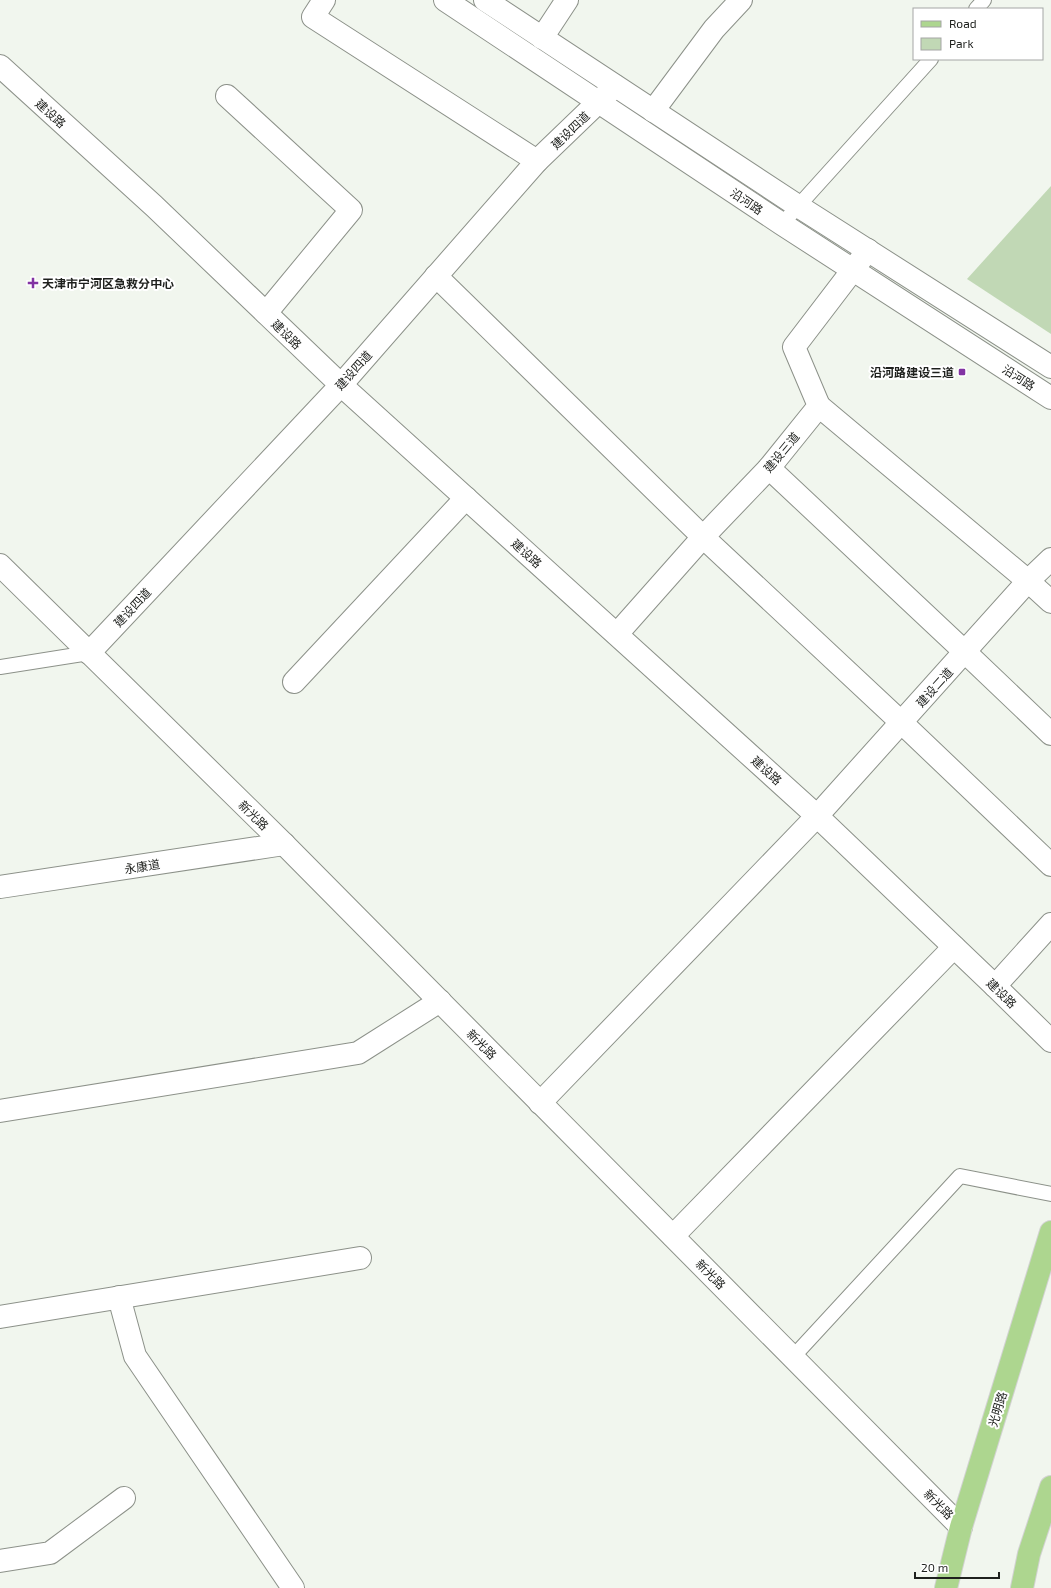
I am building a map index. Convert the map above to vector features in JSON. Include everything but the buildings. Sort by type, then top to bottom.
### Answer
[{"type":"main road","name":"光明路","points":[[946,1588],[961,1527],[1051,1232]]},
{"type":"main road","points":[[1022,1588],[1029,1554],[1051,1487]]},
{"type":"street","points":[[324,0],[313,17],[537,161]]},
{"type":"street","name":"沿河路","points":[[445,0],[782,224],[1051,398]]},
{"type":"street","name":"沿河路","points":[[485,0],[798,206],[1051,367]]},
{"type":"street","points":[[542,38],[567,0]]},
{"type":"street","points":[[654,111],[714,29],[741,0]]},
{"type":"street","name":"建设路","points":[[0,66],[154,206],[341,385],[818,816],[1051,1041]]},
{"type":"street","name":"建设四道","points":[[88,653],[341,385],[537,161],[615,86]]},
{"type":"street","points":[[228,96],[351,210],[266,313]]},
{"type":"street","points":[[868,250],[794,347],[820,406],[1051,602]]},
{"type":"street","points":[[436,276],[703,537],[1051,865]]},
{"type":"street","name":"建设三道","points":[[617,634],[703,537],[769,468],[820,406]]},
{"type":"street","points":[[769,468],[1051,734]]},
{"type":"street","points":[[294,682],[466,498]]},
{"type":"street","name":"建设二道","points":[[540,1103],[818,816],[1028,581],[1051,560]]},
{"type":"street","name":"新光路","points":[[0,565],[284,844],[961,1527]]},
{"type":"street","name":"永康道","points":[[0,888],[284,844]]},
{"type":"street","points":[[995,986],[1051,924]]},
{"type":"street","points":[[673,1236],[954,946]]},
{"type":"street","points":[[0,1111],[358,1053],[440,1001]]},
{"type":"street","points":[[0,1317],[360,1258]]},
{"type":"street","points":[[119,1297],[135,1356],[293,1588]]},
{"type":"street","points":[[0,1561],[50,1553],[124,1498]]},
{"type":"lane","points":[[977,8],[984,0]]},
{"type":"lane","points":[[782,224],[930,60]]},
{"type":"lane","points":[[0,667],[88,653]]},
{"type":"lane","points":[[793,1357],[960,1176],[1051,1194]]},
{"type":"green space","points":[[1051,186],[1051,334],[967,279]]},
{"type":"place","name":"天津市宁河区急救分中心","points":[[33,283]]},
{"type":"place","name":"沿河路建设三道","points":[[962,372]]}]
